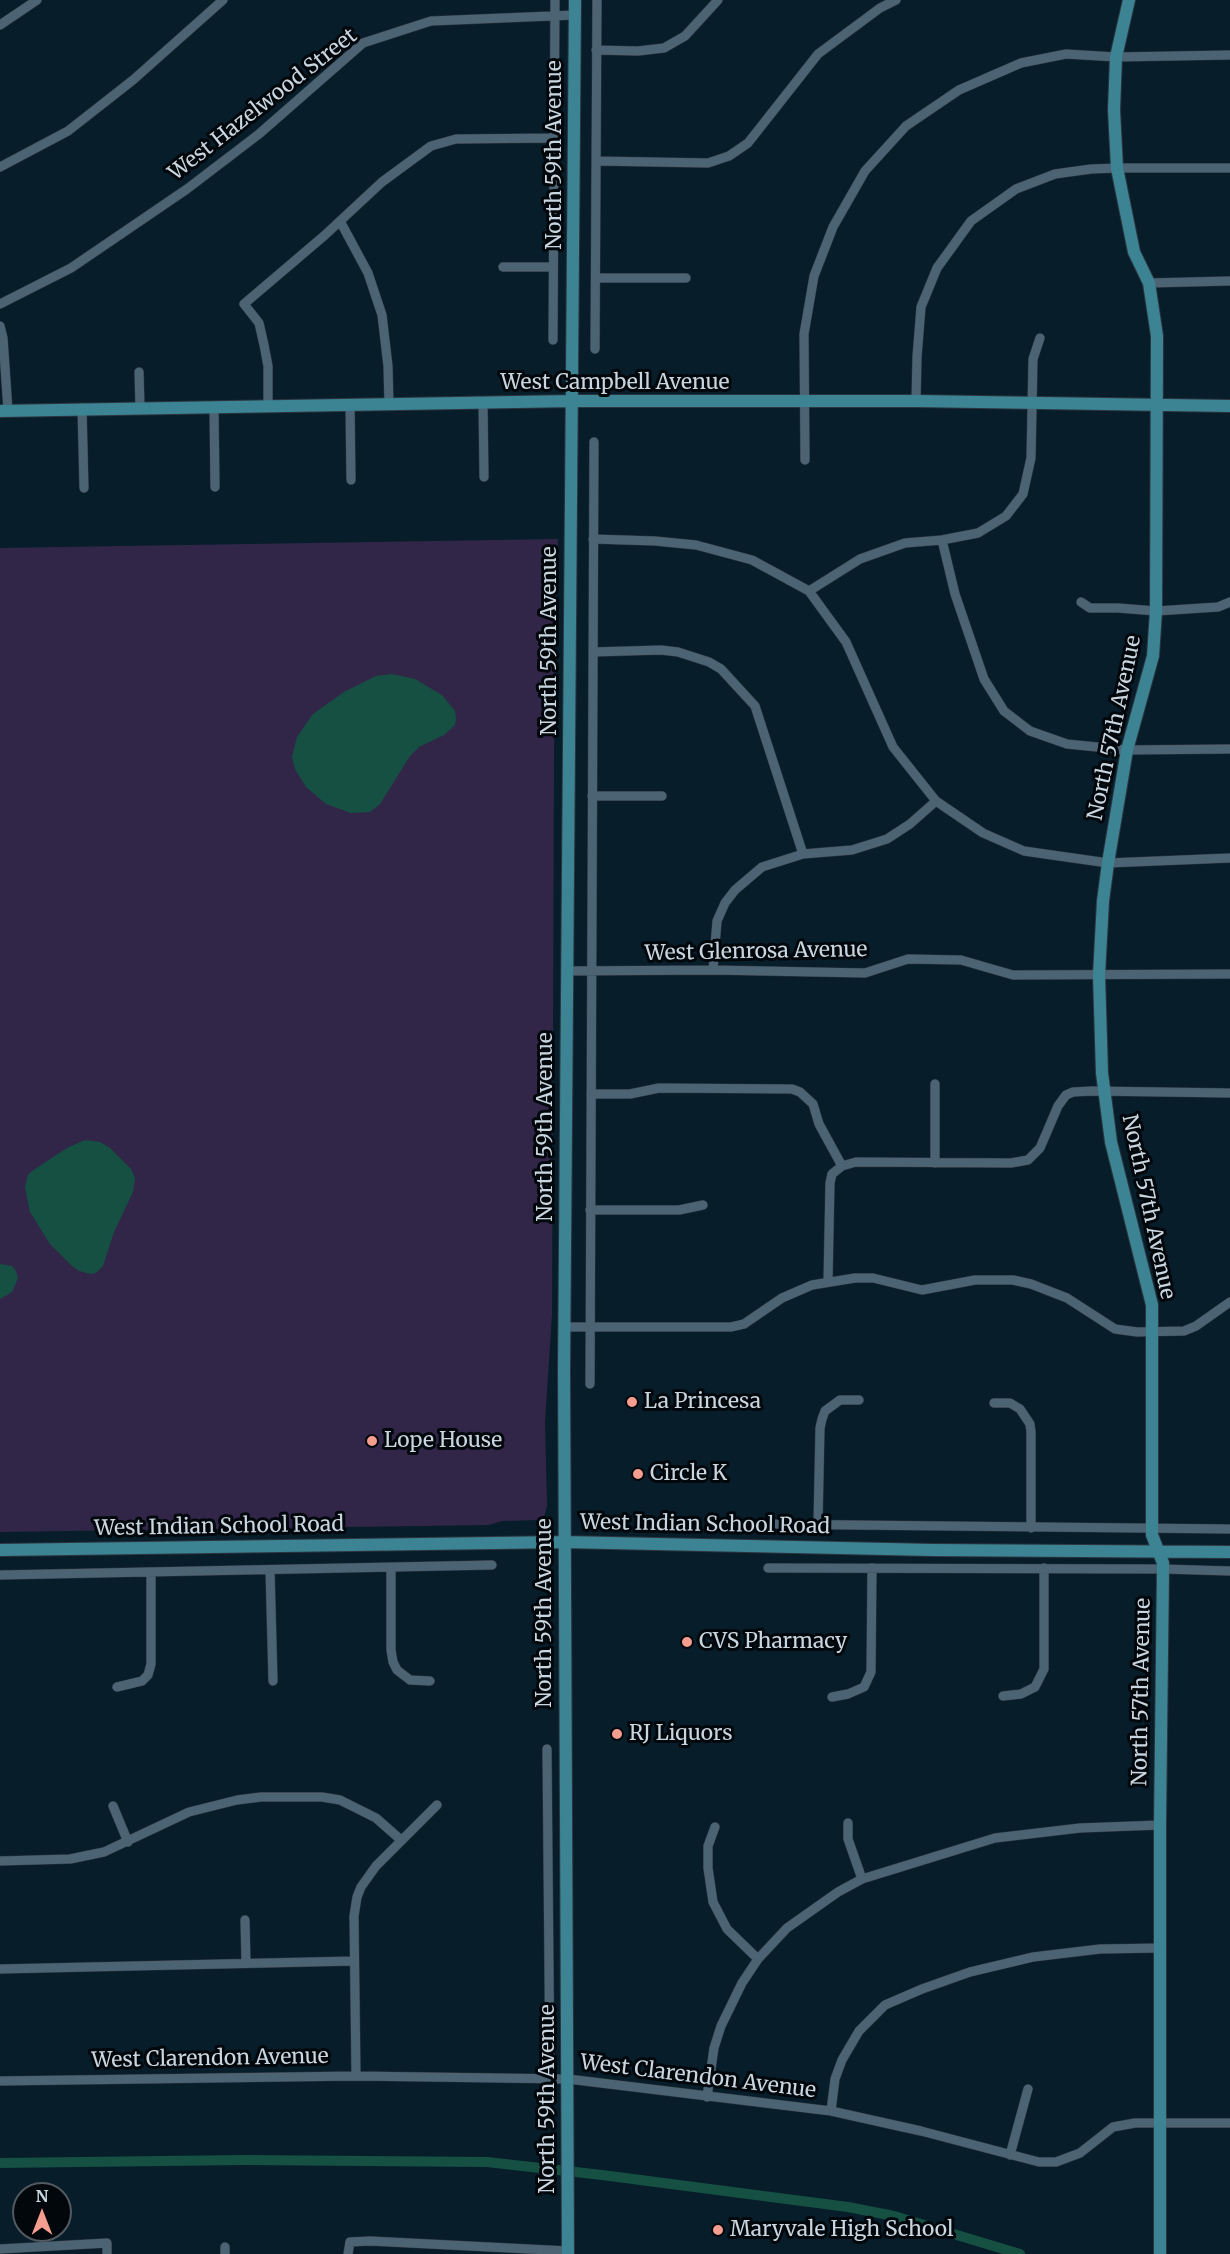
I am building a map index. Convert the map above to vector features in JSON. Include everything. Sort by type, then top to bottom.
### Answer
[{"type":"street","points":[[0,25],[37,0]]},
{"type":"street","points":[[0,167],[68,130],[133,80],[223,0]]},
{"type":"street","name":"North 59th Avenue","points":[[553,340],[555,0]]},
{"type":"street","name":"North 59th Avenue","points":[[568,2252],[564,1327],[575,0]]},
{"type":"street","name":"North 59th Avenue","points":[[596,349],[597,0]]},
{"type":"street","points":[[597,50],[644,51],[664,48],[685,36],[718,0]]},
{"type":"street","points":[[596,161],[708,163],[729,156],[748,142],[818,54],[880,8],[896,0]]},
{"type":"street","name":"North 57th Avenue","points":[[1129,0],[1116,57],[1114,110],[1117,168],[1134,252],[1149,283],[1157,336],[1156,611],[1153,656],[1127,750],[1108,863],[1103,901],[1099,975],[1104,1091],[1111,1142],[1150,1295],[1152,1332],[1152,1528],[1157,1552],[1163,1563],[1160,1825],[1160,2253]]},
{"type":"street","name":"West Hazelwood Street","points":[[0,304],[71,268],[187,189],[259,134],[363,44],[431,21],[575,15]]},
{"type":"street","points":[[805,460],[804,334],[814,276],[833,227],[865,171],[906,126],[959,90],[1021,63],[1066,54],[1116,57],[1230,55]]},
{"type":"street","points":[[268,406],[268,366],[259,323],[244,303],[382,182],[431,146],[456,139],[554,138]]},
{"type":"street","points":[[916,401],[916,357],[921,308],[937,268],[971,221],[1016,189],[1055,174],[1117,168],[1230,168]]},
{"type":"street","points":[[340,221],[368,273],[382,315],[388,366],[389,405]]},
{"type":"street","points":[[503,267],[554,267]]},
{"type":"street","points":[[596,278],[686,278]]},
{"type":"street","points":[[1149,283],[1230,281]]},
{"type":"street","points":[[0,326],[3,338],[4,410]]},
{"type":"street","points":[[809,591],[860,559],[905,543],[942,540],[978,533],[1006,516],[1023,494],[1031,458],[1034,403],[1033,359],[1040,338]]},
{"type":"street","points":[[139,372],[140,407]]},
{"type":"street","name":"West Campbell Avenue","points":[[4,410],[572,401],[916,401],[1230,406]]},
{"type":"street","points":[[483,403],[484,477]]},
{"type":"street","points":[[350,405],[351,480]]},
{"type":"street","points":[[214,407],[214,487]]},
{"type":"street","points":[[82,408],[84,488]]},
{"type":"street","name":"North 59th Avenue","points":[[590,1384],[594,442]]},
{"type":"street","points":[[593,539],[696,545],[752,560],[809,591],[846,642],[893,747],[936,801],[983,833],[1024,851],[1108,863],[1230,858]]},
{"type":"street","points":[[942,540],[955,594],[984,679],[1004,711],[1030,731],[1066,744],[1127,750],[1230,749]]},
{"type":"street","points":[[1081,602],[1090,608],[1156,611],[1218,607],[1230,602]]},
{"type":"street","points":[[593,652],[661,650],[678,652],[709,662],[721,669],[755,706],[803,854]]},
{"type":"street","points":[[592,796],[662,796]]},
{"type":"street","points":[[713,970],[717,921],[725,903],[735,890],[762,867],[803,854],[852,850],[887,839],[910,824],[936,801]]},
{"type":"street","name":"West Glenrosa Avenue","points":[[567,971],[713,970],[865,973],[908,959],[961,960],[1013,975],[1230,974]]},
{"type":"street","points":[[935,1084],[935,1163]]},
{"type":"street","points":[[591,1094],[630,1094],[659,1088],[792,1089],[800,1092],[813,1104],[819,1124],[842,1166]]},
{"type":"street","points":[[828,1281],[830,1183],[832,1174],[842,1166],[856,1162],[1011,1163],[1028,1160],[1040,1148],[1058,1106],[1066,1095],[1084,1090],[1230,1093]]},
{"type":"street","points":[[590,1210],[679,1210],[704,1204]]},
{"type":"street","points":[[564,1327],[732,1328],[744,1324],[782,1298],[812,1285],[828,1281],[873,1278],[922,1290],[975,1280],[1013,1280],[1031,1284],[1067,1298],[1115,1329],[1152,1332],[1184,1331],[1196,1326],[1230,1302]]},
{"type":"street","points":[[819,1524],[822,1419],[825,1411],[840,1400],[859,1400]]},
{"type":"street","points":[[994,1403],[1010,1403],[1020,1409],[1030,1424],[1031,1528]]},
{"type":"street","name":"West Indian School Road","points":[[758,1524],[1230,1529]]},
{"type":"street","name":"West Indian School Road","points":[[0,1550],[564,1542],[932,1550],[1230,1552]]},
{"type":"street","name":"West Indian School Road","points":[[0,1575],[492,1565]]},
{"type":"street","points":[[391,1568],[393,1662],[398,1670],[410,1680],[430,1681]]},
{"type":"street","name":"West Indian School Road","points":[[768,1568],[1230,1571]]},
{"type":"street","points":[[832,1697],[848,1694],[864,1687],[871,1672],[872,1568]]},
{"type":"street","points":[[1003,1696],[1021,1694],[1035,1687],[1044,1669],[1044,1568]]},
{"type":"street","points":[[270,1570],[273,1681]]},
{"type":"street","points":[[117,1687],[142,1681],[148,1675],[152,1664],[151,1572]]},
{"type":"street","name":"North 59th Avenue","points":[[547,1749],[550,2079]]},
{"type":"street","points":[[0,1861],[70,1859],[104,1852],[189,1812],[237,1800],[288,1797],[340,1800],[376,1818],[401,1840]]},
{"type":"street","points":[[356,2076],[354,1916],[357,1897],[372,1871],[437,1805]]},
{"type":"street","points":[[113,1806],[128,1842]]},
{"type":"street","points":[[848,1823],[848,1839],[862,1879]]},
{"type":"street","points":[[707,2097],[714,2048],[721,2026],[742,1983],[758,1959],[787,1928],[830,1897],[862,1879],[995,1838],[1080,1828],[1160,1825]]},
{"type":"street","points":[[715,1827],[708,1846],[708,1868],[713,1902],[728,1929],[758,1959]]},
{"type":"street","points":[[244,1920],[246,1963]]},
{"type":"street","points":[[831,2111],[835,2079],[842,2060],[859,2031],[885,2005],[970,1972],[1033,1957],[1100,1949],[1161,1948]]},
{"type":"street","points":[[0,1969],[354,1961]]},
{"type":"street","name":"West Clarendon Avenue","points":[[0,2081],[356,2076],[568,2079],[831,2111],[921,2131],[1039,2162],[1056,2162],[1080,2153],[1113,2127],[1135,2123],[1230,2124]]},
{"type":"street","points":[[1010,2155],[1028,2089]]},
{"type":"street","points":[[348,2254],[350,2242],[370,2241],[568,2252]]},
{"type":"street","points":[[0,2249],[106,2243],[107,2254]]},
{"type":"shaded area","points":[[558,539],[554,751],[552,1314],[545,1422],[547,1506],[544,1517],[539,1520],[503,1521],[488,1525],[0,1532],[0,548]]},
{"type":"shaded area","points":[[392,674],[415,679],[442,695],[455,711],[455,725],[444,735],[419,747],[410,756],[380,804],[370,812],[351,813],[326,804],[306,787],[295,769],[292,757],[297,737],[313,714],[344,692],[376,676]]},
{"type":"shaded area","points":[[85,1140],[100,1142],[110,1148],[131,1169],[135,1178],[133,1192],[114,1232],[103,1266],[96,1273],[91,1274],[79,1271],[72,1266],[50,1244],[30,1212],[25,1187],[28,1175],[32,1171],[67,1148]]},
{"type":"shaded area","points":[[0,1264],[12,1266],[18,1278],[12,1292],[0,1299]]},
{"type":"waterway","points":[[0,2163],[244,2160],[487,2162],[848,2207],[894,2216],[1020,2254]]},
{"type":"place","name":"La Princesa","points":[[632,1402]]},
{"type":"place","name":"Lope House","points":[[372,1441]]},
{"type":"place","name":"Circle K","points":[[638,1474]]},
{"type":"place","name":"CVS Pharmacy","points":[[687,1642]]},
{"type":"place","name":"RJ Liquors","points":[[617,1734]]},
{"type":"place","name":"Maryvale High School","points":[[718,2230]]}]
